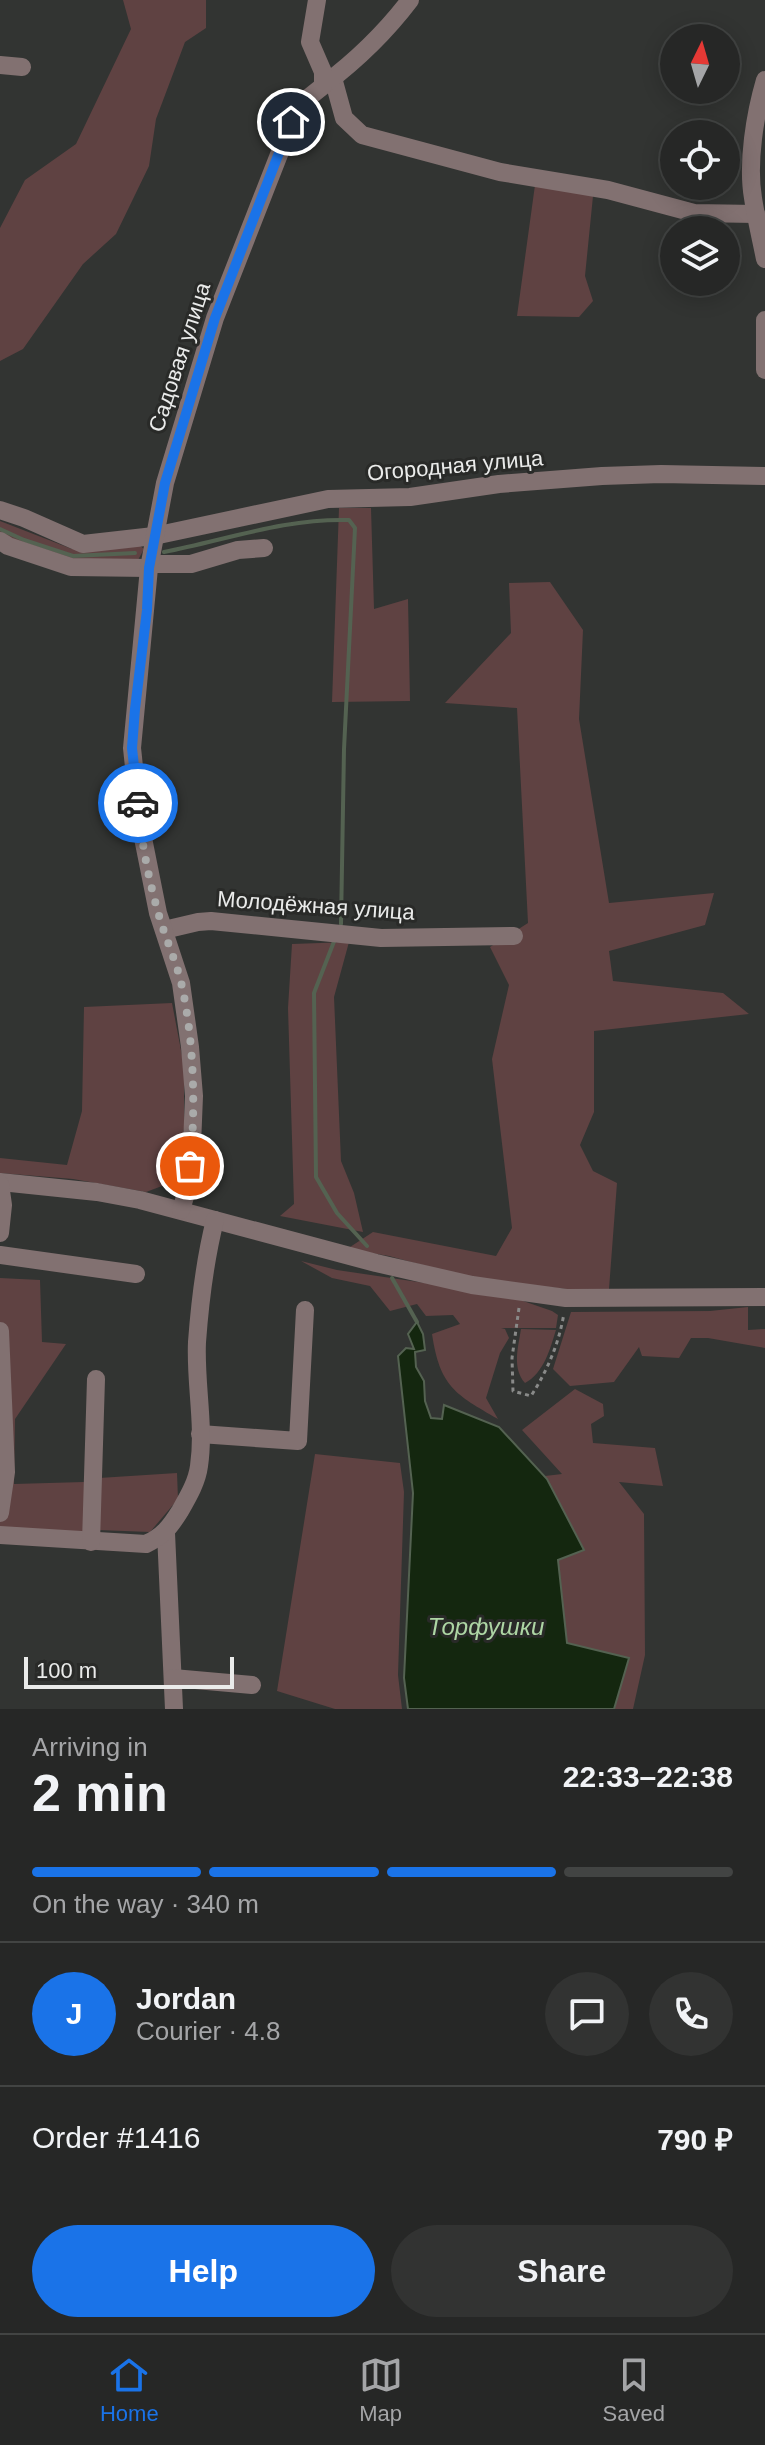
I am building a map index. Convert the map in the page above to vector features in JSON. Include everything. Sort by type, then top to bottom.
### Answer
[{"type":"street","points":[[317,0],[310,42],[344,118],[362,135],[500,172],[608,190],[694,213],[756,214]]},
{"type":"street","name":"Садовая улица","points":[[181,1210],[188,1187],[194,1096],[190,1047],[181,983],[158,913],[140,823],[132,748],[154,536],[165,483],[215,318],[298,106],[360,57],[390,27],[410,0]]},
{"type":"street","points":[[0,65],[22,67]]},
{"type":"street","points":[[765,80],[751,166],[752,196],[765,259]]},
{"type":"street","points":[[765,320],[765,370]]},
{"type":"street","name":"Огородная улица","points":[[0,510],[83,544],[154,536],[328,499],[410,497],[499,484],[602,476],[765,476]]},
{"type":"street","points":[[0,541],[71,567],[191,564],[238,550],[264,548]]},
{"type":"street","name":"Молодёжная улица","points":[[164,930],[211,921],[381,938],[514,936]]},
{"type":"street","points":[[0,1233],[0,1183],[97,1192],[181,1210],[376,1263],[472,1285],[566,1298],[765,1297]]},
{"type":"street","points":[[0,1535],[146,1544],[166,1533],[190,1494],[197,1476],[200,1434],[197,1344],[203,1276],[215,1220]]},
{"type":"street","points":[[0,1255],[136,1274]]},
{"type":"street","points":[[200,1434],[298,1441],[305,1310]]},
{"type":"street","points":[[0,1331],[6,1472],[0,1513]]},
{"type":"street","points":[[91,1542],[96,1379]]},
{"type":"street","points":[[166,1533],[174,1709]]},
{"type":"street","points":[[173,1678],[252,1685]]},
{"type":"path","points":[[522,1292],[512,1358],[513,1391],[531,1396],[546,1372],[561,1330],[566,1298]]},
{"type":"shaded area","points":[[123,0],[206,0],[206,28],[185,42],[156,119],[149,166],[116,234],[83,264],[23,349],[0,361],[0,228],[25,180],[76,144],[131,29]]},
{"type":"shaded area","points":[[535,185],[593,196],[585,276],[593,301],[579,317],[517,316]]},
{"type":"shaded area","points":[[339,508],[371,508],[374,609],[408,599],[410,701],[332,702]]},
{"type":"shaded area","points":[[0,521],[72,549],[138,544],[144,549],[138,560],[77,561],[0,536]]},
{"type":"shaded area","points":[[550,582],[583,630],[579,719],[609,903],[714,893],[705,925],[609,951],[613,981],[723,993],[749,1014],[594,1031],[594,1112],[580,1145],[593,1171],[617,1183],[609,1289],[566,1289],[474,1279],[389,1256],[347,1249],[373,1232],[496,1256],[512,1228],[492,1059],[509,985],[490,947],[528,923],[517,708],[445,703],[511,633],[509,583]]},
{"type":"shaded area","points":[[349,942],[334,997],[341,1161],[354,1193],[363,1232],[280,1216],[294,1204],[288,1008],[292,944]]},
{"type":"shaded area","points":[[172,1003],[184,1066],[184,1128],[178,1180],[146,1192],[73,1179],[0,1173],[0,1158],[67,1165],[82,1111],[84,1007]]},
{"type":"shaded area","points":[[301,1261],[337,1270],[506,1295],[552,1311],[558,1315],[556,1328],[501,1328],[505,1329],[509,1338],[500,1353],[486,1398],[498,1419],[460,1395],[445,1378],[432,1334],[460,1324],[453,1315],[426,1316],[417,1304],[390,1311],[370,1286],[332,1278]]},
{"type":"shaded area","points":[[0,1278],[40,1280],[42,1342],[66,1344],[15,1419],[14,1484],[84,1482],[86,1536],[0,1528]]},
{"type":"shaded area","points":[[748,1307],[748,1330],[765,1329],[765,1348],[691,1338],[679,1358],[642,1356],[639,1347],[614,1382],[570,1386],[553,1369],[571,1312],[710,1311]]},
{"type":"shaded area","points":[[521,1329],[556,1330],[542,1367],[525,1383],[517,1364]]},
{"type":"shaded area","points":[[575,1389],[603,1404],[604,1416],[591,1424],[593,1443],[655,1448],[663,1486],[619,1482],[644,1514],[645,1655],[633,1709],[614,1709],[628,1658],[567,1644],[558,1560],[584,1549],[545,1476],[562,1474],[522,1430]]},
{"type":"shaded area","points":[[315,1454],[400,1463],[404,1492],[398,1675],[402,1709],[335,1709],[277,1691]]},
{"type":"shaded area","points":[[177,1473],[178,1499],[150,1532],[98,1530],[99,1478]]},
{"type":"water","name":"Торфушки","points":[[417,1322],[423,1334],[425,1350],[415,1352],[416,1367],[424,1381],[425,1401],[431,1418],[442,1419],[444,1405],[499,1427],[547,1479],[584,1550],[558,1560],[567,1643],[629,1658],[614,1709],[408,1709],[404,1678],[413,1493],[398,1356],[406,1348],[414,1349],[408,1334]]},
{"type":"waterway","points":[[164,552],[302,522],[349,520],[355,528],[344,749],[341,924]]},
{"type":"waterway","points":[[0,529],[73,556],[135,553]]},
{"type":"waterway","points":[[335,939],[314,993],[316,1177],[337,1213],[367,1246]]},
{"type":"waterway","points":[[392,1278],[417,1322]]},
{"type":"way so far","points":[[138,803],[158,913],[181,983],[194,1096],[190,1166]]},
{"type":"route","points":[[138,803],[132,748],[135,709],[149,568],[165,483],[215,318],[291,122]]}]
